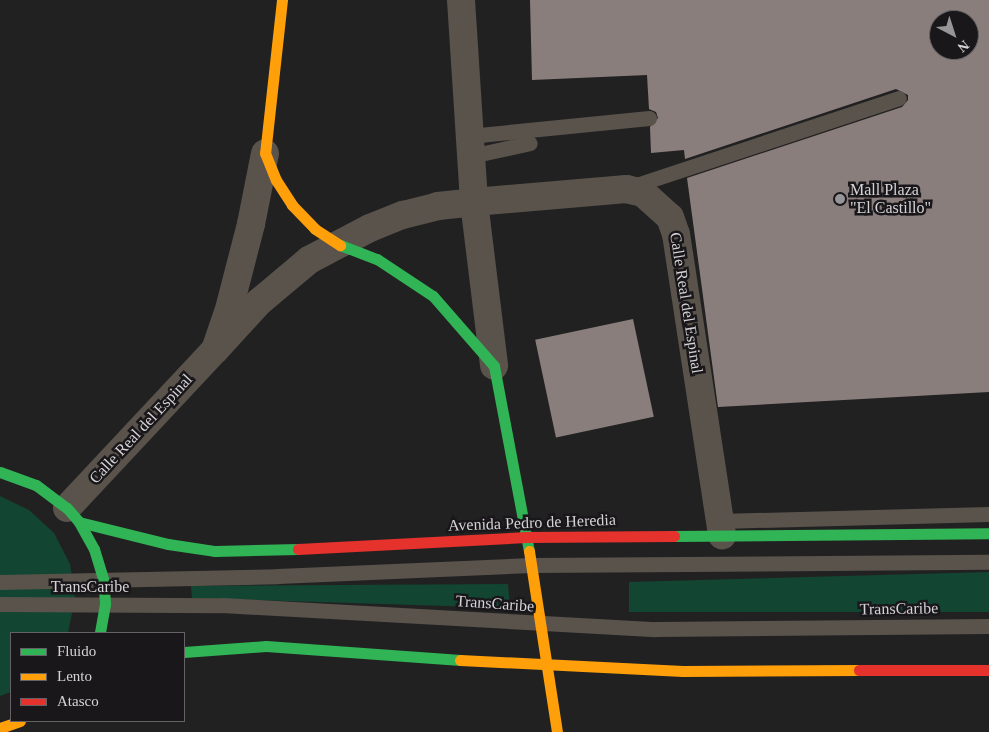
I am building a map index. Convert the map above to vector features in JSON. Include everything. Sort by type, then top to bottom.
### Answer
[{"type":"main road","name":"Calle Real del Espinal","points":[[282,0],[265,153],[276,180],[292,205],[315,229],[338,244],[377,259],[434,296],[494,366],[527,538],[557,732]]},
{"type":"main road","points":[[0,472],[36,485],[73,515],[94,549],[103,579],[104,604],[100,632]]},
{"type":"main road","name":"Avenida Pedro de Heredia","points":[[73,515],[168,544],[215,551],[721,528],[989,532]]},
{"type":"main road","points":[[185,652],[266,646],[546,666],[683,671],[989,670]]},
{"type":"main road","points":[[0,728],[17,722]]},
{"type":"street","name":"Calle Real del Espinal","points":[[462,0],[474,202],[494,366]]},
{"type":"street","name":"Calle Real del Espinal","points":[[215,350],[242,260],[265,153]]},
{"type":"street","name":"Calle Real del Espinal","points":[[73,515],[215,350],[259,302],[309,260],[338,244],[403,214],[438,206],[626,189],[643,193],[658,203],[670,217],[676,234],[721,528]]},
{"type":"lane","points":[[626,189],[899,98]]},
{"type":"lane","points":[[470,146],[649,118]]},
{"type":"lane","points":[[470,146],[530,143]]},
{"type":"lane","points":[[721,528],[989,514]]},
{"type":"lane","name":"TransCaribe","points":[[0,582],[278,576],[530,565],[989,562]]},
{"type":"lane","name":"TransCaribe","points":[[0,604],[260,606],[540,624],[655,629],[989,626]]},
{"type":"green space","points":[[0,496],[29,510],[54,533],[70,564],[75,598],[68,632],[10,632],[10,692],[0,696]]},
{"type":"green space","points":[[989,572],[989,612],[629,612],[629,582]]},
{"type":"green space","points":[[508,584],[510,608],[192,598],[191,586]]},
{"type":"building","name":"Mall Plaza \"El Castillo\"","points":[[530,0],[989,0],[989,392],[718,407],[687,178],[902,107],[908,100],[908,95],[896,89],[685,159],[684,150],[651,153],[650,127],[658,118],[656,112],[649,109],[647,75],[532,80]]},
{"type":"building","points":[[633,319],[654,417],[556,438],[535,340]]},
{"type":"traffic: fast","points":[[340,245],[377,259],[433,296],[494,366],[529,551]]},
{"type":"traffic: fast","points":[[0,472],[36,485],[67,508],[79,522],[94,549],[103,579],[105,604],[100,632]]},
{"type":"traffic: fast","points":[[79,522],[168,544],[215,551],[298,549]]},
{"type":"traffic: fast","points":[[674,536],[989,533]]},
{"type":"traffic: fast","points":[[185,652],[266,646],[460,660]]},
{"type":"traffic: slow","points":[[282,0],[265,153],[276,180],[292,205],[315,229],[340,245]]},
{"type":"traffic: slow","points":[[529,551],[557,732]]},
{"type":"traffic: slow","points":[[460,660],[683,671],[859,670]]},
{"type":"traffic: slow","points":[[0,728],[17,722]]},
{"type":"traffic: jam","points":[[298,549],[527,537],[674,536]]},
{"type":"traffic: jam","points":[[859,670],[989,670]]},
{"type":"place","name":"Mall Plaza \"El Castillo\"","points":[[840,199]]}]
